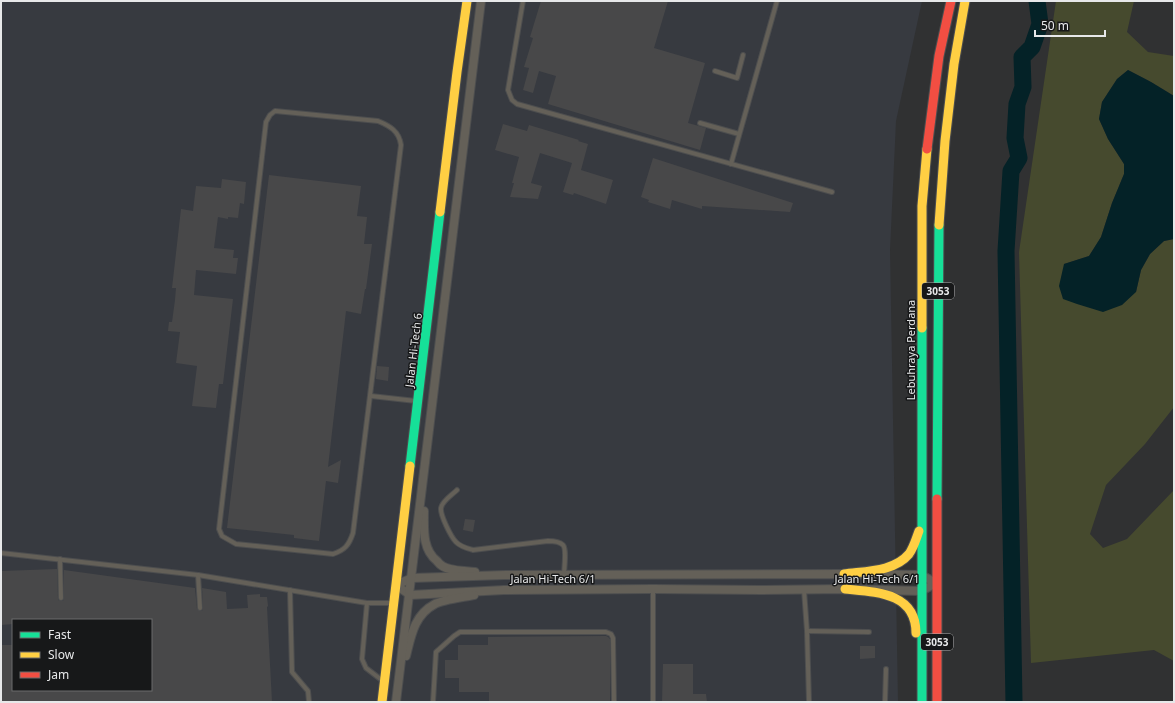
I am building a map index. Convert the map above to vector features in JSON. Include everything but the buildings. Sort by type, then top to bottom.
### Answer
[{"type":"main road","name":"Jalan Hi-Tech 6","points":[[382,702],[395,603],[457,72],[467,1]]},
{"type":"main road","name":"Lebuhraya Perdana","points":[[922,702],[922,206],[929,131],[937,71],[952,1]]},
{"type":"main road","name":"3053","points":[[937,702],[936,583],[939,218],[945,140],[954,64],[965,1]]},
{"type":"main road","points":[[844,574],[889,567],[899,563],[907,556],[913,546],[922,524]]},
{"type":"main road","points":[[845,589],[885,593],[898,598],[909,610],[914,620],[922,672]]},
{"type":"street","points":[[396,702],[481,1]]},
{"type":"street","points":[[424,479],[424,535],[427,547],[432,557],[449,569],[505,575]]},
{"type":"street","name":"Jalan Hi-Tech 6/1","points":[[396,585],[412,578],[505,575],[921,575],[936,583]]},
{"type":"street","name":"Jalan Hi-Tech 6/1","points":[[410,595],[504,590],[921,590],[936,583]]},
{"type":"street","points":[[396,585],[410,595]]},
{"type":"street","points":[[398,687],[414,626],[427,609],[436,603],[504,590]]},
{"type":"lane","points":[[523,1],[508,90],[512,100],[517,104],[832,192]]},
{"type":"lane","points":[[731,164],[776,1]]},
{"type":"lane","points":[[715,71],[737,78],[743,55]]},
{"type":"lane","points":[[275,111],[378,121],[390,126],[400,140],[401,145],[371,396],[353,533],[350,542],[342,551],[333,554],[236,544],[222,536],[219,529],[266,122],[275,111]]},
{"type":"lane","points":[[700,123],[739,134]]},
{"type":"lane","points":[[371,396],[419,401]]},
{"type":"lane","points":[[457,490],[443,503],[441,516],[455,541],[462,547],[473,550],[548,541],[558,542],[565,548],[564,575]]},
{"type":"lane","points":[[1,553],[198,575],[366,603],[395,603]]},
{"type":"lane","points":[[60,559],[61,598]]},
{"type":"lane","points":[[198,575],[200,608]]},
{"type":"lane","points":[[652,589],[653,702]]},
{"type":"lane","points":[[804,589],[807,631],[808,702]]},
{"type":"lane","points":[[290,590],[292,672],[308,691],[309,702]]},
{"type":"lane","points":[[366,603],[362,658],[366,668],[384,683]]},
{"type":"lane","points":[[807,631],[869,632]]},
{"type":"lane","points":[[433,702],[436,652],[460,632],[606,632],[613,638],[614,702]]},
{"type":"lane","points":[[885,702],[886,669]]},
{"type":"shaded area","points":[[1,1],[922,1],[896,121],[890,250],[898,702],[1,702]]},
{"type":"green space","points":[[1056,1],[1134,1],[1127,32],[1148,52],[1174,56],[1174,96],[1128,70],[1117,79],[1102,102],[1099,119],[1108,139],[1124,164],[1124,174],[1112,203],[1101,237],[1089,256],[1064,264],[1136,292],[1141,270],[1150,254],[1164,241],[1174,239],[1174,407],[1145,444],[1106,485],[1090,534],[1103,548],[1127,539],[1174,490],[1174,661],[1154,650],[1031,663],[1019,252]]},
{"type":"water","points":[[1128,70],[1174,96],[1174,239],[1164,241],[1150,254],[1141,270],[1136,292],[1122,305],[1103,312],[1063,299],[1059,286],[1064,264],[1089,256],[1101,237],[1112,203],[1124,174],[1124,164],[1108,139],[1099,119],[1102,102],[1117,79]]},
{"type":"waterway","points":[[1014,702],[1006,251],[1011,171],[1019,158],[1015,138],[1017,104],[1023,87],[1022,57],[1032,47],[1040,24],[1037,1]]},
{"type":"traffic: fast","points":[[410,466],[440,212]]},
{"type":"traffic: fast","points":[[937,499],[939,225]]},
{"type":"traffic: fast","points":[[922,328],[922,702]]},
{"type":"traffic: slow","points":[[440,212],[467,1]]},
{"type":"traffic: slow","points":[[939,225],[945,141],[954,64],[965,1]]},
{"type":"traffic: slow","points":[[922,328],[922,206],[927,149]]},
{"type":"traffic: slow","points":[[382,702],[410,466]]},
{"type":"traffic: slow","points":[[844,574],[879,570],[903,560],[914,546],[919,531]]},
{"type":"traffic: slow","points":[[845,589],[881,593],[901,602],[909,609],[914,619],[916,633]]},
{"type":"traffic: jam","points":[[927,149],[939,56],[951,1]]},
{"type":"traffic: jam","points":[[937,499],[937,702]]}]
